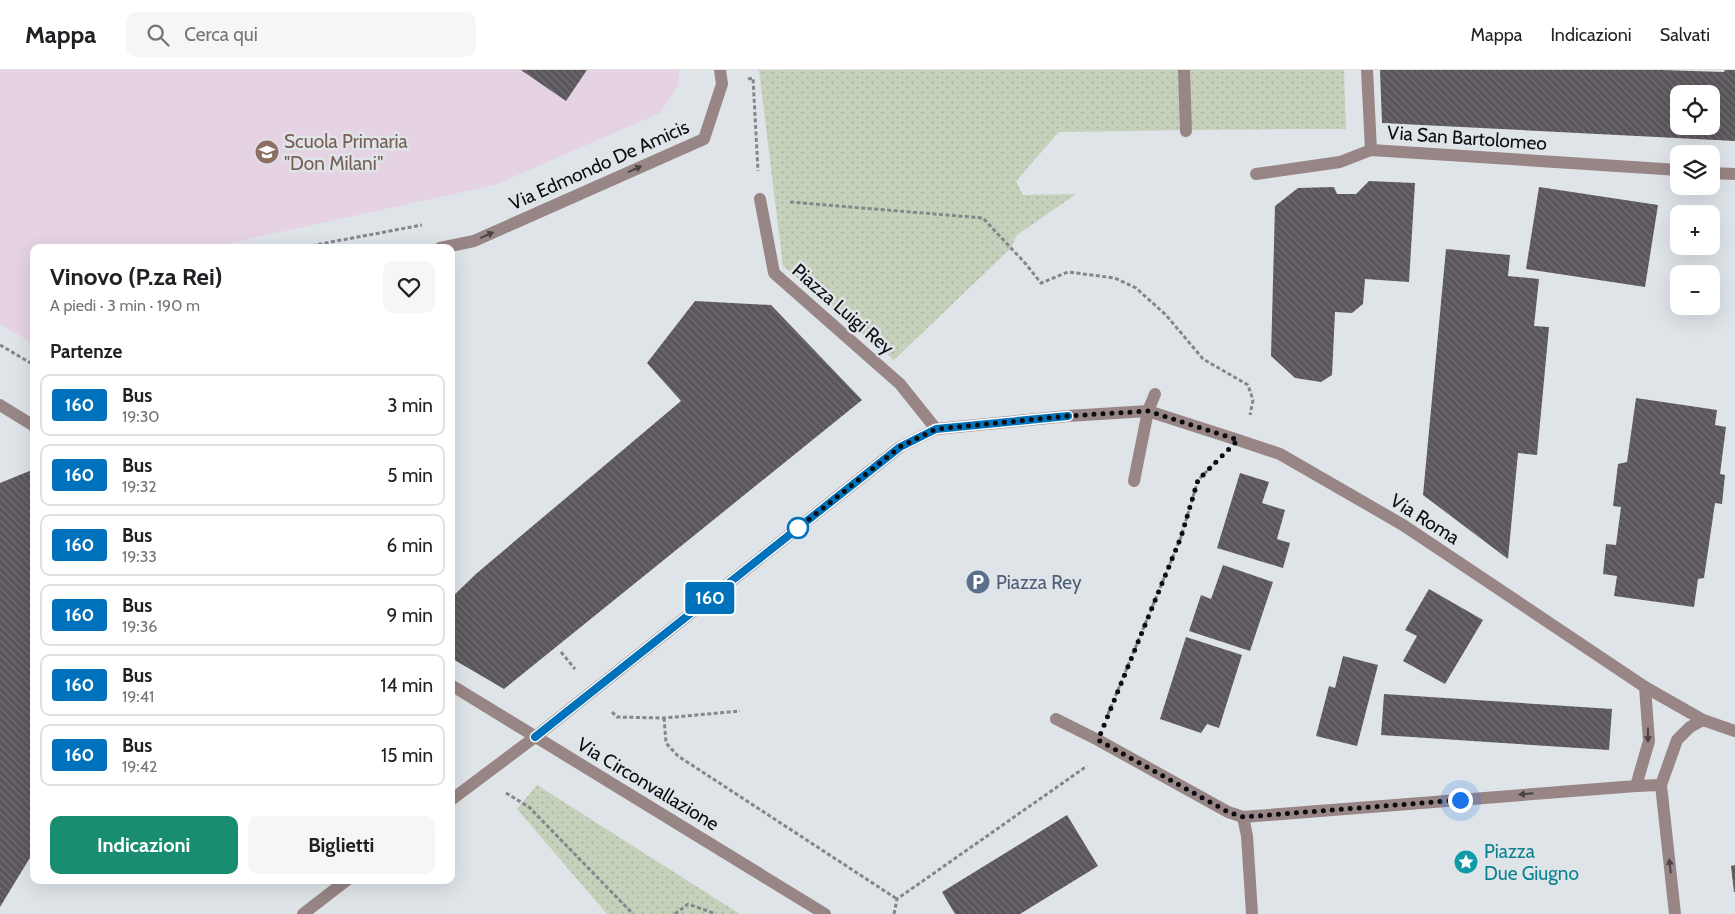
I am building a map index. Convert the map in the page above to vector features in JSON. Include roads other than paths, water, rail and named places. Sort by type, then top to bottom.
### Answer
[{"type":"street","name":"Via Edmondo De Amicis","points":[[455,244],[474,240],[704,139],[722,84],[720,70]]},
{"type":"street","points":[[1184,70],[1186,131]]},
{"type":"street","points":[[1367,70],[1371,150]]},
{"type":"street","name":"Via San Bartolomeo","points":[[1256,174],[1340,162],[1371,150],[1670,169]]},
{"type":"street","points":[[1720,173],[1735,174]]},
{"type":"street","name":"Piazza Luigi Rey","points":[[760,199],[774,274],[900,384],[936,429]]},
{"type":"street","points":[[1134,482],[1148,411],[1155,394]]},
{"type":"street","points":[[0,405],[30,420]]},
{"type":"street","name":"Via Roma","points":[[936,429],[1068,416],[1148,411],[1280,454],[1403,525],[1645,687],[1703,720],[1735,732]]},
{"type":"street","points":[[455,797],[535,737],[900,447],[936,429]]},
{"type":"street","name":"Via Circonvallazione","points":[[455,687],[825,914]]},
{"type":"street","points":[[1636,786],[1649,741],[1645,687]]},
{"type":"street","points":[[1056,719],[1098,740],[1228,812],[1243,817],[1661,785]]},
{"type":"street","points":[[1675,914],[1661,785],[1677,740],[1690,727],[1703,720]]},
{"type":"street","points":[[1243,817],[1247,836],[1252,914]]},
{"type":"street","points":[[303,914],[342,884]]},
{"type":"place","name":"Scuola Primaria \"Don Milani\"","points":[[267,152]]},
{"type":"place","name":"Piazza Rey","points":[[978,582]]},
{"type":"place","name":"Piazza Due Giugno","points":[[1466,862]]}]
